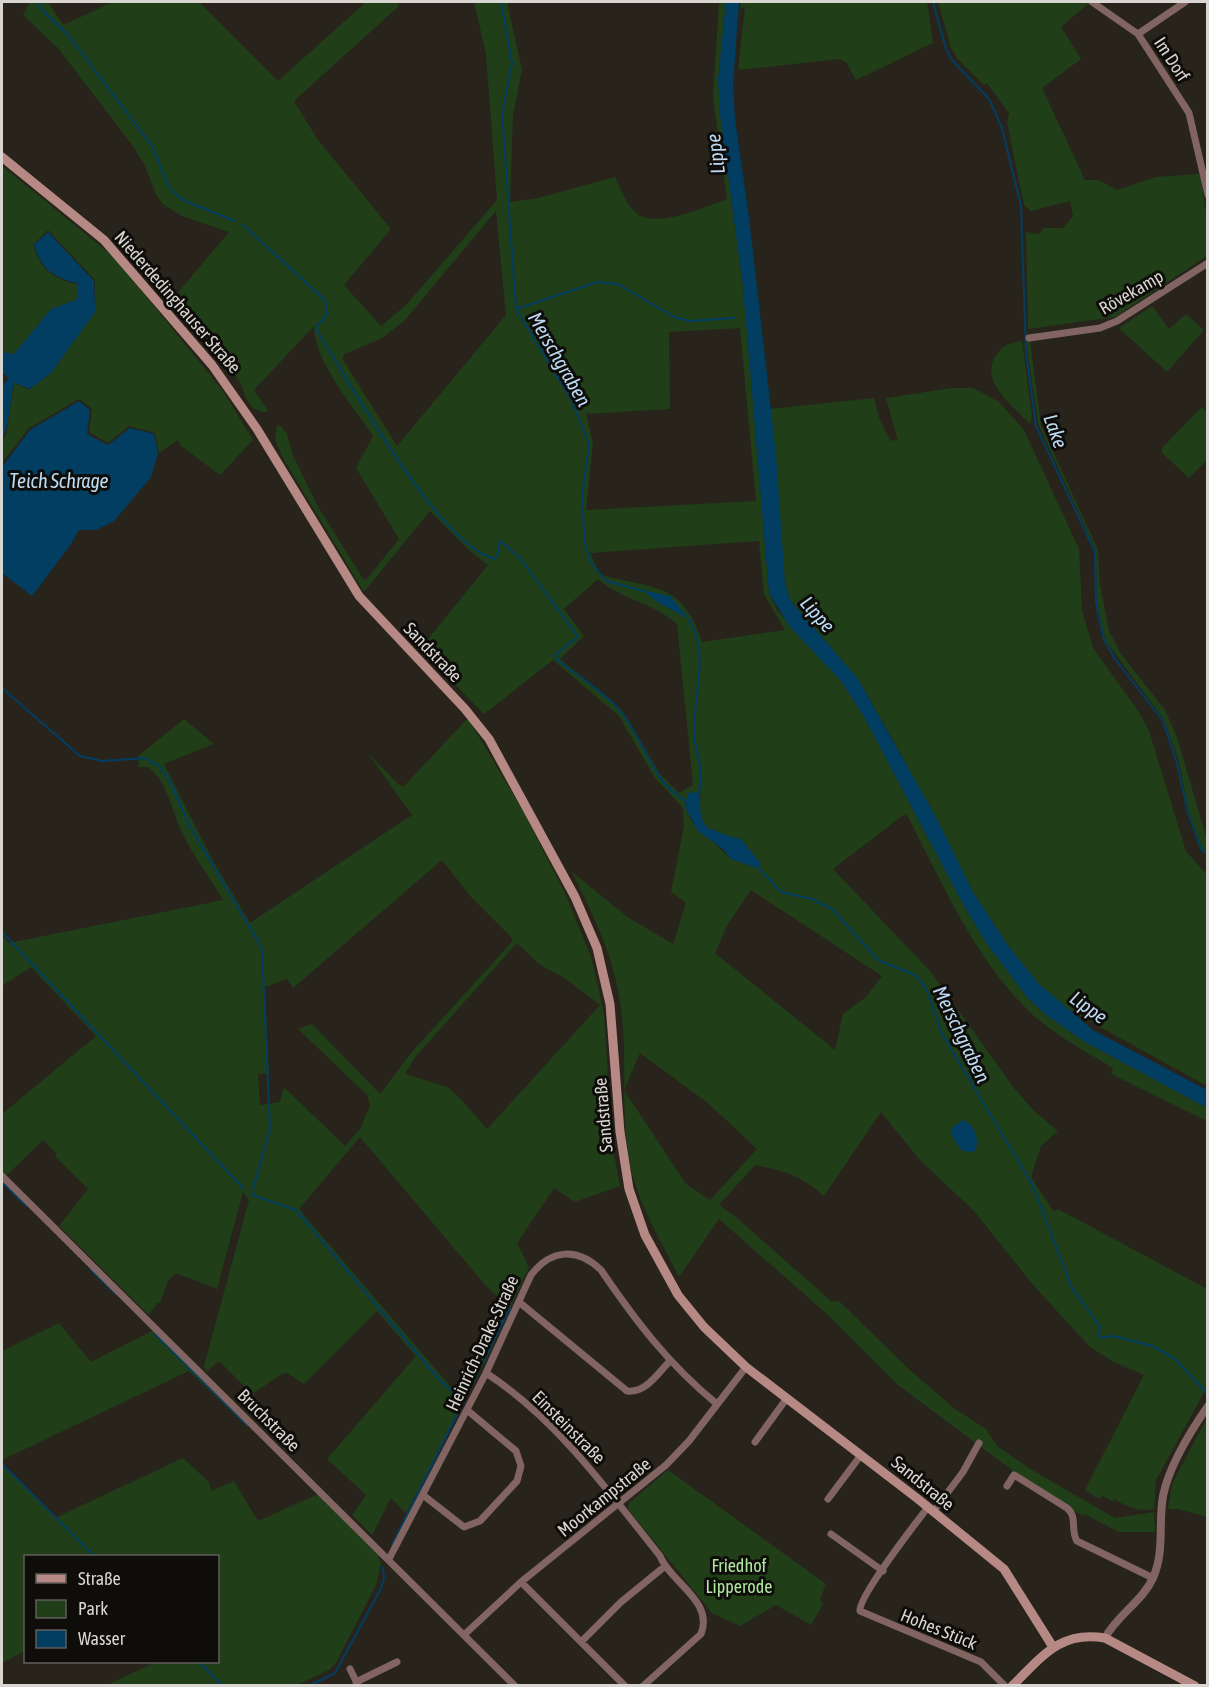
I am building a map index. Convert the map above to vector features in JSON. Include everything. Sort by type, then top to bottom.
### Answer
[{"type":"main road","name":"Niederdedinghauser Straße","points":[[2,157],[89,226],[126,264],[232,390],[298,497]]},
{"type":"main road","name":"Sandstraße","points":[[298,497],[359,596],[482,729],[570,888],[597,948],[605,976],[613,1033],[625,1165],[636,1211],[645,1235],[678,1295],[704,1328],[747,1367],[1004,1569],[1053,1647]]},
{"type":"main road","points":[[1012,1686],[1053,1647],[1067,1639],[1080,1636],[1105,1638],[1195,1686]]},
{"type":"street","name":"Im Dorf","points":[[1092,2],[1138,34],[1189,113],[1204,167],[1208,195]]},
{"type":"street","name":"Im Dorf","points":[[1138,34],[1185,2]]},
{"type":"street","name":"Rövekamp","points":[[1029,338],[1100,328],[1117,321],[1208,263]]},
{"type":"street","name":"Bruchstraße","points":[[2,1176],[515,1686]]},
{"type":"street","name":"Heinrich-Drake-Straße","points":[[389,1559],[486,1373],[531,1275],[540,1264],[561,1254],[580,1255],[601,1269],[644,1331],[669,1362],[717,1404]]},
{"type":"street","points":[[519,1302],[627,1391],[635,1392],[645,1388],[669,1362]]},
{"type":"street","name":"Moorkampstraße","points":[[465,1634],[521,1582],[666,1465],[747,1367]]},
{"type":"street","name":"Einsteinstraße","points":[[486,1373],[532,1409],[571,1448],[660,1556],[664,1568],[674,1574],[704,1614],[701,1634],[643,1686]]},
{"type":"street","points":[[755,1442],[787,1398]]},
{"type":"street","points":[[1105,1638],[1111,1626],[1131,1608],[1153,1578],[1162,1543],[1162,1508],[1168,1477],[1208,1406]]},
{"type":"street","points":[[423,1495],[464,1527],[480,1521],[517,1481],[521,1466],[516,1451],[467,1410]]},
{"type":"street","points":[[831,1534],[882,1571],[963,1472],[979,1443]]},
{"type":"street","points":[[828,1499],[861,1455]]},
{"type":"street","points":[[1007,1486],[1014,1475],[1067,1508],[1072,1515],[1073,1533],[1077,1541],[1153,1578]]},
{"type":"street","points":[[581,1642],[621,1602],[664,1568]]},
{"type":"street","name":"Hohes Stück","points":[[882,1571],[859,1606],[865,1615],[981,1662],[1005,1686]]},
{"type":"street","points":[[521,1582],[625,1686]]},
{"type":"street","points":[[350,1669],[357,1684],[397,1662]]},
{"type":"green space","points":[[30,2],[48,2],[63,25],[113,2],[199,2],[278,81],[366,2],[397,2],[399,6],[294,101],[318,140],[391,229],[344,285],[381,326],[406,305],[497,200],[486,54],[474,2],[507,2],[522,70],[513,115],[510,202],[538,198],[615,177],[633,210],[641,216],[652,219],[678,216],[727,199],[713,97],[719,2],[726,2],[718,79],[725,153],[743,287],[769,593],[777,610],[841,681],[863,715],[964,906],[987,944],[1027,997],[1046,1015],[1085,1042],[1207,1108],[1207,1121],[1111,1074],[1113,1068],[1062,1037],[1033,1015],[1012,994],[977,946],[961,920],[906,813],[833,869],[930,971],[1014,1088],[1034,1111],[1058,1131],[1041,1146],[1031,1177],[1054,1212],[1058,1209],[1207,1289],[1207,1387],[1156,1480],[1154,1509],[1133,1508],[1114,1499],[1113,1502],[1103,1496],[1099,1499],[1085,1490],[1144,1375],[1112,1361],[1090,1347],[1034,1286],[974,1211],[919,1159],[881,1112],[824,1196],[792,1175],[755,1165],[719,1205],[735,1216],[832,1302],[839,1301],[912,1372],[955,1409],[986,1429],[997,1446],[1032,1470],[1115,1518],[1154,1512],[1155,1532],[1119,1532],[1084,1514],[1083,1516],[1037,1489],[898,1385],[828,1315],[719,1219],[679,1277],[650,1220],[636,1186],[627,1142],[624,1091],[686,1184],[710,1200],[757,1149],[709,1104],[640,1053],[624,1089],[623,1031],[614,972],[596,922],[572,872],[629,918],[673,944],[686,903],[671,892],[684,826],[683,808],[655,778],[619,716],[553,660],[484,714],[420,649],[488,565],[469,550],[430,511],[364,592],[283,458],[275,439],[277,426],[280,425],[287,434],[292,453],[317,505],[363,579],[366,580],[399,539],[356,468],[373,436],[327,368],[320,354],[314,326],[254,390],[267,412],[255,409],[247,400],[237,377],[170,302],[229,232],[182,216],[163,204],[132,145],[58,48],[23,15]],"holes":[[[496,211],[506,315],[397,446],[343,360],[343,355],[382,338],[405,320]],[[740,328],[756,501],[586,510],[593,443],[586,414],[670,409],[669,332]],[[759,541],[764,594],[785,630],[702,642],[695,623],[677,599],[654,587],[605,576],[599,572],[590,553]],[[598,579],[617,592],[658,611],[677,624],[693,785],[679,793],[660,774],[622,710],[560,659],[584,636],[564,609]],[[701,795],[700,813],[708,828],[741,839],[761,864],[757,868],[731,859],[692,822],[685,807],[685,801]],[[751,890],[882,976],[866,997],[843,1014],[835,1050],[715,953],[727,926]]]},
{"type":"green space","points":[[741,2],[927,2],[933,43],[856,80],[846,62],[840,59],[738,70],[745,7],[740,9]]},
{"type":"green space","points":[[938,2],[1089,3],[1061,27],[1081,59],[1042,88],[1085,180],[1099,180],[1117,190],[1156,177],[1200,174],[1207,218],[1207,256],[1115,317],[1028,329],[1026,232],[1040,234],[1043,228],[1063,228],[1073,216],[1070,201],[1031,211],[1024,205],[1007,122],[1009,113],[987,83],[984,85],[957,58],[951,48]]},
{"type":"green space","points":[[2,166],[114,257],[223,391],[253,440],[220,475],[180,445],[178,440],[159,453],[155,433],[129,426],[108,443],[89,432],[92,408],[79,399],[29,428],[2,463],[2,441],[6,435],[14,383],[29,390],[51,373],[95,312],[95,280],[48,230],[33,245],[40,262],[54,276],[78,285],[78,299],[51,309],[14,354],[2,352]]},
{"type":"green space","points":[[1152,306],[1169,329],[1186,314],[1204,330],[1167,372],[1119,328]]},
{"type":"green space","points":[[1022,341],[1032,416],[1030,424],[1001,394],[992,376],[992,366],[1000,350]]},
{"type":"green space","points":[[1026,341],[1030,341],[1041,425],[1098,550],[1100,585],[1109,631],[1121,654],[1165,710],[1177,737],[1207,840],[1207,853],[1202,848],[1189,813],[1179,762],[1164,720],[1105,640],[1097,603],[1096,551],[1038,424]]},
{"type":"green space","points":[[952,388],[973,388],[999,402],[1024,430],[1079,549],[1082,610],[1093,648],[1139,712],[1149,731],[1186,851],[1207,875],[1207,1086],[1064,1007],[1039,984],[1009,947],[974,894],[928,802],[916,786],[901,754],[858,679],[790,600],[785,584],[770,409],[874,398],[879,418],[890,440],[898,441],[886,398]]},
{"type":"green space","points":[[1202,407],[1207,413],[1207,460],[1189,478],[1162,453],[1162,448]]},
{"type":"green space","points":[[468,718],[524,813],[565,893],[591,957],[604,1013],[612,1143],[620,1186],[575,1202],[554,1188],[517,1243],[529,1267],[489,1354],[406,1513],[391,1498],[372,1535],[352,1515],[366,1495],[327,1459],[416,1356],[377,1311],[304,1384],[287,1373],[252,1394],[219,1361],[206,1372],[204,1366],[249,1200],[243,1192],[217,1289],[176,1273],[168,1281],[160,1303],[157,1303],[149,1315],[59,1226],[88,1189],[55,1156],[57,1154],[43,1140],[5,1177],[2,1173],[2,1114],[96,1036],[31,967],[2,986],[2,935],[9,943],[223,900],[184,837],[160,780],[148,767],[139,767],[138,756],[184,719],[214,744],[164,764],[213,861],[250,923],[412,815],[367,752],[398,784],[404,786]],"holes":[[[442,860],[471,897],[513,939],[510,944],[411,1053],[380,1094],[312,1024],[298,1029],[367,1095],[370,1105],[360,1129],[345,1146],[284,1087],[280,1102],[260,1105],[258,1074],[269,1073],[265,987],[287,979],[293,988]],[[517,943],[540,965],[563,977],[600,1005],[487,1129],[447,1087],[405,1074],[416,1056]],[[360,1137],[486,1286],[506,1305],[462,1397],[455,1392],[299,1209]]]},
{"type":"green space","points":[[59,1323],[91,1362],[154,1330],[249,1425],[247,1427],[189,1371],[2,1460],[2,1351]]},
{"type":"green space","points":[[1207,1418],[1207,1517],[1178,1509],[1168,1509],[1172,1484]]},
{"type":"green space","points":[[183,1458],[209,1482],[211,1491],[234,1481],[258,1521],[318,1494],[377,1552],[381,1564],[376,1585],[336,1663],[329,1670],[297,1685],[107,1685],[154,1663],[219,1663],[219,1555],[24,1555],[24,1652],[2,1663],[2,1464],[55,1518]]},
{"type":"green space","name":"Friedhof Lipperode","points":[[668,1470],[826,1584],[820,1599],[823,1604],[811,1625],[776,1605],[740,1626],[712,1613],[628,1509],[629,1503]]},
{"type":"water","points":[[726,2],[739,2],[733,85],[735,119],[749,217],[776,454],[785,584],[790,600],[858,679],[937,819],[974,894],[1009,947],[1039,984],[1093,1030],[1207,1090],[1207,1108],[1085,1042],[1046,1015],[1027,997],[987,944],[964,906],[863,715],[841,681],[790,627],[769,593],[743,287],[720,115],[718,79]]},
{"type":"water","points":[[48,232],[94,281],[95,312],[51,373],[30,389],[14,383],[2,440],[2,386],[9,378],[2,372],[2,352],[14,354],[51,309],[78,299],[78,284],[55,275],[41,262],[34,245]]},
{"type":"water","name":"Teich Schrage","points":[[79,401],[90,410],[87,434],[108,445],[130,428],[154,434],[158,453],[151,477],[114,521],[96,530],[79,530],[32,596],[2,573],[2,467],[30,430]]},
{"type":"water","points":[[642,590],[670,596],[689,619],[659,603]]},
{"type":"water","points":[[699,792],[701,815],[708,828],[741,839],[761,864],[757,868],[731,859],[724,850],[698,831],[685,807],[688,793]]},
{"type":"water","points":[[963,1120],[974,1129],[976,1134],[977,1143],[974,1152],[962,1151],[953,1138],[951,1128]]},
{"type":"waterway","points":[[38,2],[43,11],[68,35],[152,146],[168,185],[174,193],[185,201],[235,221]]},
{"type":"waterway","name":"Merschgraben","points":[[501,2],[512,63],[502,114],[516,309],[572,401],[589,444],[582,499],[585,543],[590,561],[606,581],[644,591]]},
{"type":"waterway","name":"Lake","points":[[933,2],[946,49],[952,60],[989,99],[1002,128],[1021,206],[1026,353],[1036,426],[1095,552],[1096,603],[1104,640],[1115,659],[1163,721],[1177,763],[1188,813],[1201,849],[1208,855]]},
{"type":"waterway","points":[[242,224],[325,300],[327,314],[317,326],[317,331],[373,423],[422,494],[447,524],[471,547],[494,559],[497,556],[500,541],[520,558],[576,634],[576,638],[555,655],[557,660],[615,705],[630,724],[657,774],[666,785],[688,802]]},
{"type":"waterway","points":[[516,309],[597,282],[618,284],[674,317],[690,321],[734,318]]},
{"type":"waterway","name":"Merschgraben","points":[[688,619],[695,631],[700,657],[694,728],[701,775],[699,792]]},
{"type":"waterway","points":[[2,688],[80,756],[102,761],[145,758],[159,766],[170,781],[189,825],[259,943],[262,951],[270,1128],[253,1189]]},
{"type":"waterway","name":"Merschgraben","points":[[757,866],[781,892],[812,899],[832,909],[878,960],[915,975],[926,988],[942,1034],[1032,1184],[1072,1288],[1101,1328],[1098,1332],[1100,1338],[1114,1336],[1152,1346],[1174,1358],[1208,1394]]},
{"type":"waterway","points":[[2,932],[243,1188]]},
{"type":"waterway","points":[[2,1182],[26,1206]]},
{"type":"waterway","points":[[252,1192],[252,1195],[296,1210],[438,1378],[464,1403]]},
{"type":"waterway","points":[[91,1270],[116,1294]]},
{"type":"waterway","points":[[392,1545],[510,1308]]},
{"type":"waterway","points":[[154,1333],[247,1425]]},
{"type":"waterway","points":[[2,1464],[93,1555]]},
{"type":"waterway","points":[[309,1686],[335,1673],[380,1590],[384,1579],[383,1567]]},
{"type":"waterway","points":[[200,1663],[223,1686]]},
{"type":"water label","name":"Lippe","points":[[715,154]]},
{"type":"water label","name":"Lippe","points":[[818,614]]},
{"type":"water label","name":"Lippe","points":[[1089,1007]]}]
